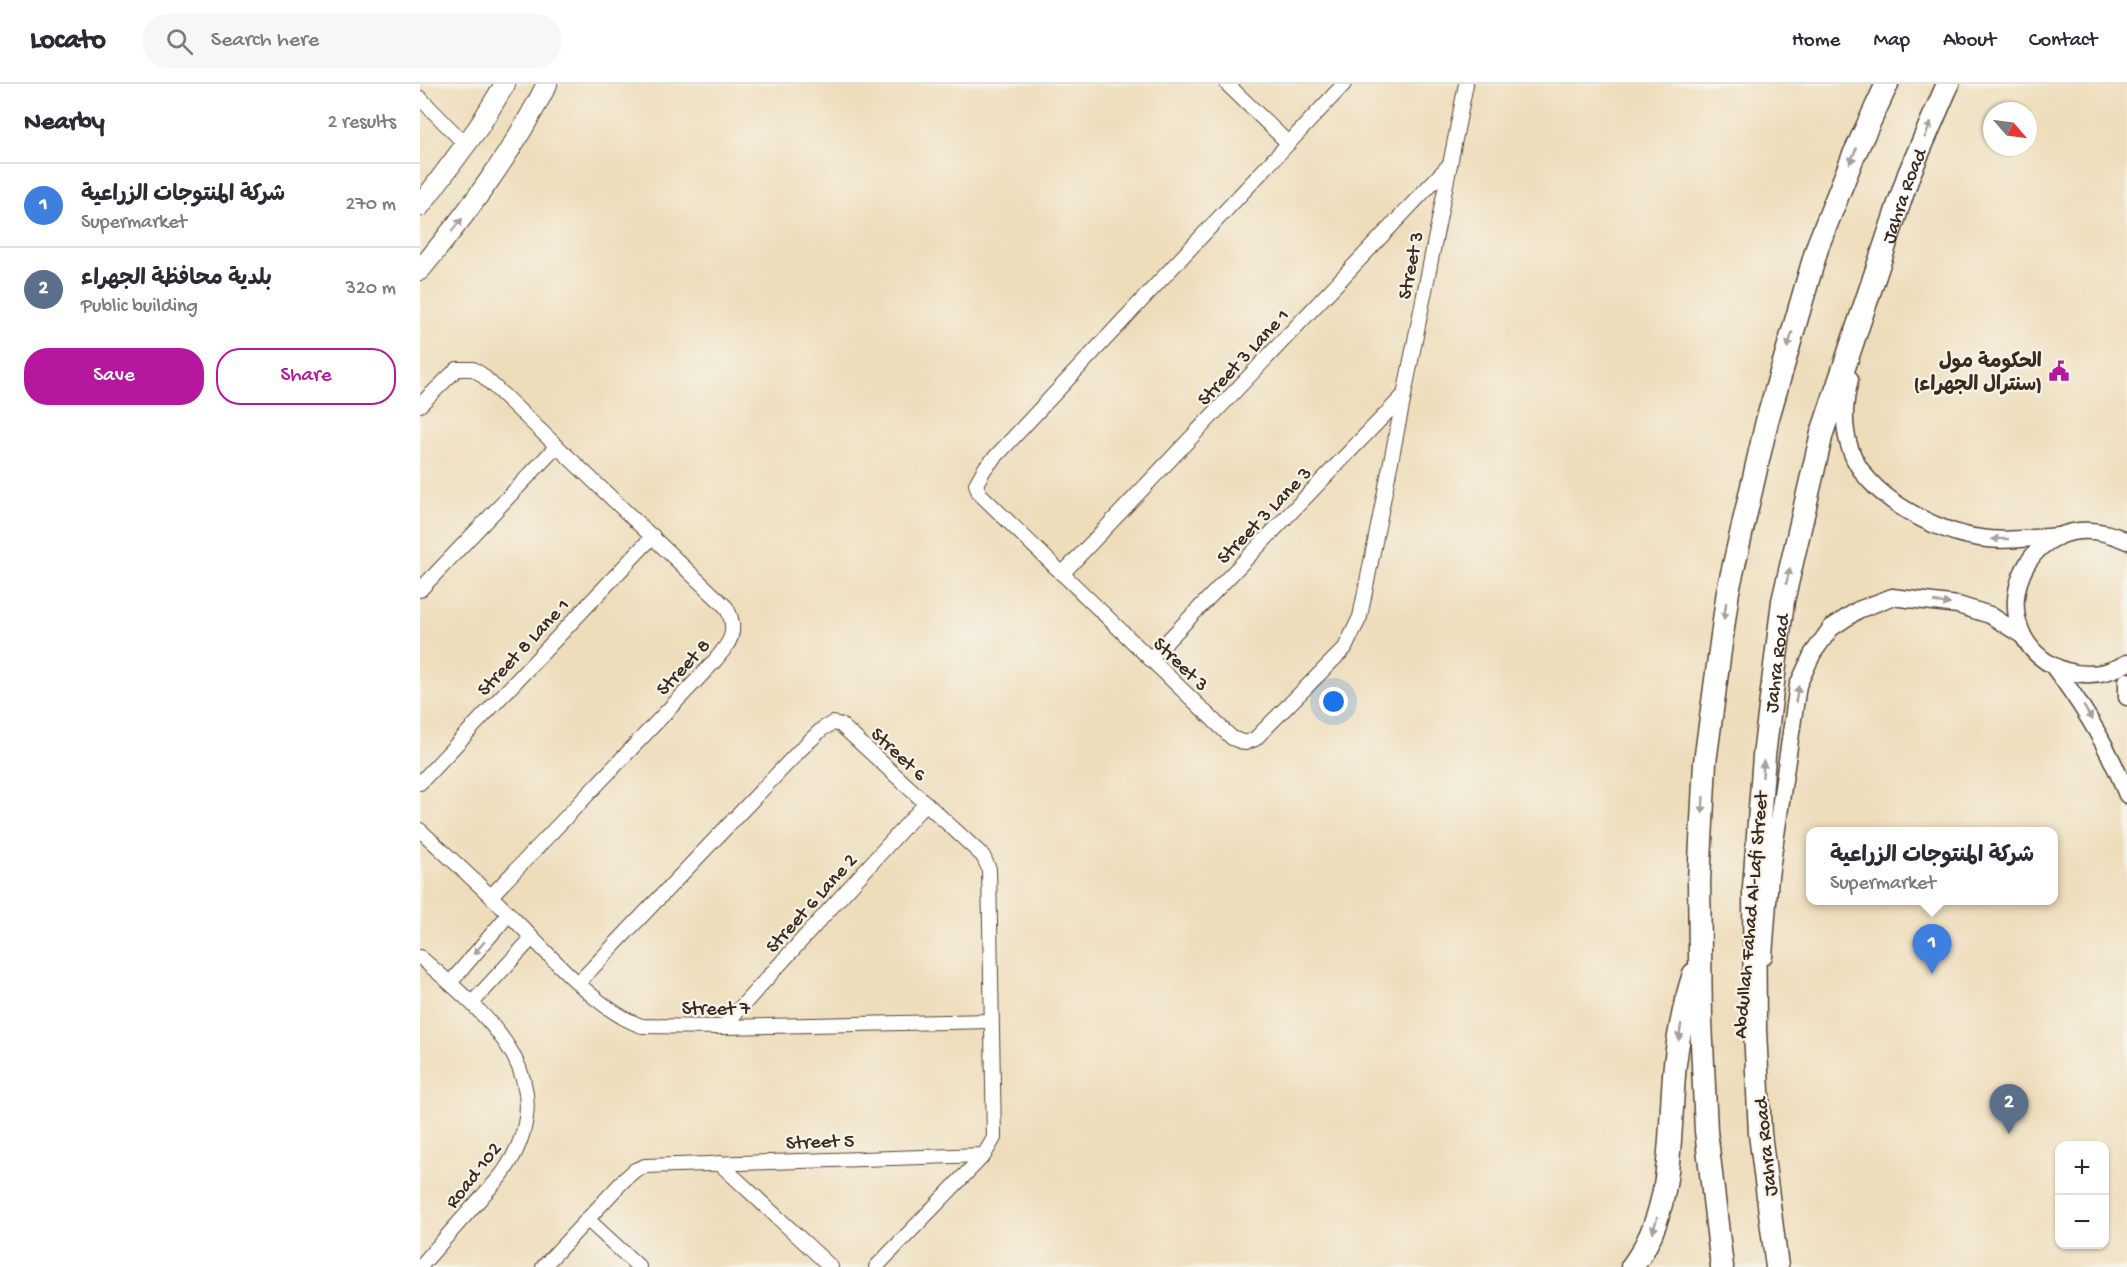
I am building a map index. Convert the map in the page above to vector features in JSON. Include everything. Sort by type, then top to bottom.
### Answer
[{"type":"highway","points":[[1722,1267],[1706,1131],[1700,881],[1705,762],[1728,591],[1767,421],[1818,245],[1852,157],[1887,84]]},
{"type":"highway","name":"Jahra Road","points":[[1777,1267],[1760,1134],[1754,887],[1764,756],[1783,601],[1822,433],[1909,174],[1948,84]]},
{"type":"highway","points":[[1632,1267],[1652,1238],[1664,1196],[1683,1008],[1700,955]]},
{"type":"main road","points":[[420,207],[466,145],[505,84]]},
{"type":"main road","points":[[420,270],[467,214],[509,153],[547,84]]},
{"type":"street","points":[[1227,84],[1288,143]]},
{"type":"street","name":"Street 3","points":[[1344,84],[985,468],[976,483],[979,493],[1232,738],[1245,742],[1255,739],[1345,648],[1360,617],[1466,84]]},
{"type":"street","points":[[420,98],[466,145]]},
{"type":"street","name":"Street 3 Lane 1","points":[[1062,574],[1450,164]]},
{"type":"street","points":[[1876,273],[1843,407],[1852,454],[1863,472],[1908,512],[1942,529],[1981,539],[2059,536]]},
{"type":"street","name":"Street 8","points":[[420,405],[457,369],[473,369],[653,536],[726,607],[732,617],[733,636],[712,664],[491,896]]},
{"type":"street","name":"Street 3 Lane 3","points":[[1150,659],[1403,396]]},
{"type":"street","points":[[420,590],[557,446]]},
{"type":"street","points":[[2127,534],[2075,530],[2059,536],[2038,549],[2024,567],[2016,590],[2016,613],[2023,636],[2036,653],[2053,666],[2084,706],[2127,795]]},
{"type":"street","points":[[2109,532],[2127,541]]},
{"type":"street","name":"Street 8 Lane 1","points":[[420,783],[653,536]]},
{"type":"street","name":"Abdullah Fahad Al-Lafi Street","points":[[1757,1065],[1770,876],[1778,811],[1798,685],[1813,653],[1831,628],[1858,610],[1892,597],[1959,605],[1990,615],[2023,636]]},
{"type":"street","points":[[2053,666],[2077,674],[2102,674],[2127,663]]},
{"type":"street","points":[[2127,681],[2127,697]]},
{"type":"street","name":"Street 6","points":[[579,982],[800,750],[822,729],[833,723],[841,725],[986,861],[989,869],[994,1138],[984,1155]]},
{"type":"street","name":"Street 6 Lane 2","points":[[723,1027],[926,803]]},
{"type":"street","points":[[420,830],[491,896]]},
{"type":"street","name":"Street 7","points":[[491,896],[579,982],[619,1016],[642,1026],[723,1027],[992,1020]]},
{"type":"street","points":[[450,983],[509,914]]},
{"type":"street","points":[[472,1003],[532,938]]},
{"type":"street","name":"Road 102","points":[[420,957],[472,1003],[500,1033],[514,1055],[528,1098],[528,1119],[522,1140],[507,1169],[420,1267]]},
{"type":"street","points":[[876,1267],[984,1155]]},
{"type":"street","name":"Street 5","points":[[543,1267],[635,1170],[645,1167],[984,1155]]},
{"type":"street","points":[[719,1163],[831,1267]]},
{"type":"street","points":[[587,1219],[639,1267]]},
{"type":"place","name":"الحكومة مول (سنترال الجهراء)","points":[[2059,371]]},
{"type":"place","name":"شركة المنتوجات الزراعية","points":[[1932,974]]},
{"type":"place","name":"بلدية محافظة الجهراء","points":[[2009,1134]]}]
